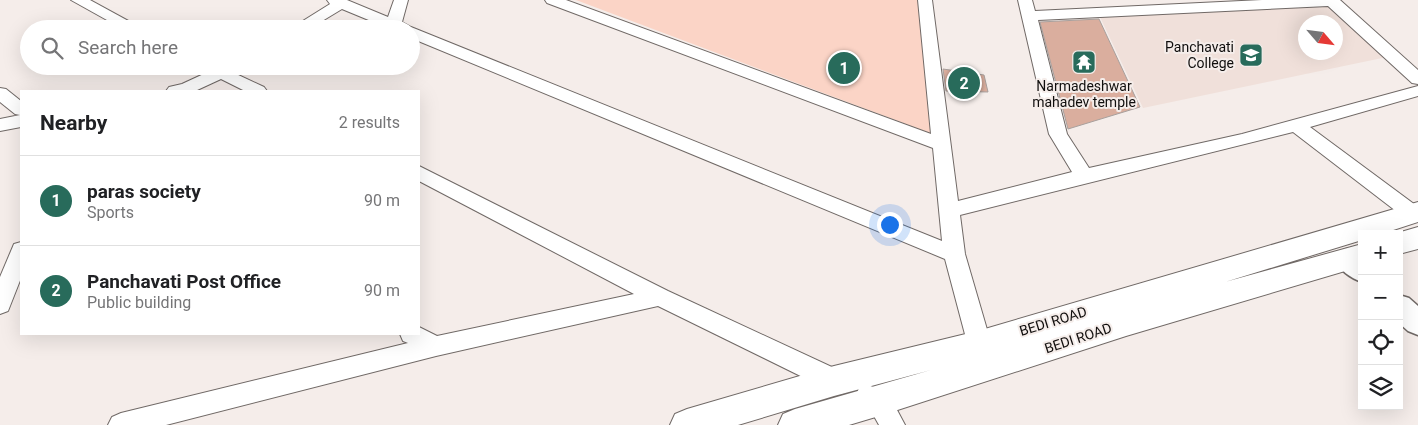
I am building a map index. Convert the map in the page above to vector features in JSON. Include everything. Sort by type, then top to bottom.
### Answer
[{"type":"main road","points":[[1403,239],[1416,221]]},
{"type":"main road","name":"BEDI ROAD","points":[[795,425],[885,413],[983,356],[1416,221]]},
{"type":"main road","name":"BEDI ROAD","points":[[687,425],[834,381],[983,356],[1126,323],[1357,262]]},
{"type":"street","points":[[78,0],[117,20]]},
{"type":"street","points":[[399,20],[401,0]]},
{"type":"street","points":[[552,0],[940,144]]},
{"type":"street","points":[[925,0],[954,254],[983,356]]},
{"type":"street","points":[[1084,176],[1058,134],[1026,8],[1332,0],[1418,79]]},
{"type":"street","points":[[311,20],[338,2],[381,20]]},
{"type":"street","points":[[420,36],[954,254]]},
{"type":"street","points":[[180,90],[186,89],[211,75]]},
{"type":"street","points":[[232,75],[256,90]]},
{"type":"street","points":[[949,210],[1296,125],[1418,91]]},
{"type":"street","points":[[0,94],[13,120],[0,142]]},
{"type":"street","points":[[1296,125],[1416,221]]},
{"type":"street","points":[[420,174],[660,297],[834,381],[885,413]]},
{"type":"street","points":[[0,305],[20,253]]},
{"type":"street","points":[[120,425],[436,346],[660,297]]},
{"type":"street","points":[[1403,310],[1418,323]]},
{"type":"street","points":[[413,335],[436,346]]},
{"type":"shaded area","points":[[576,0],[923,0],[938,136]]},
{"type":"shaded area","name":"Panchavati College","points":[[1334,3],[1387,57],[1143,108],[1100,17]]},
{"type":"building","name":"Narmadeshwar mahadev temple","points":[[1099,19],[1140,107],[1068,129],[1040,22]]},
{"type":"building","points":[[943,69],[984,75],[988,92],[946,91]]},
{"type":"place","name":"Panchavati College","points":[[1251,55]]},
{"type":"place","name":"Narmadeshwar mahadev temple","points":[[1084,62]]},
{"type":"place","name":"paras society","points":[[844,68]]},
{"type":"place","name":"Panchavati Post Office","points":[[964,83]]}]
